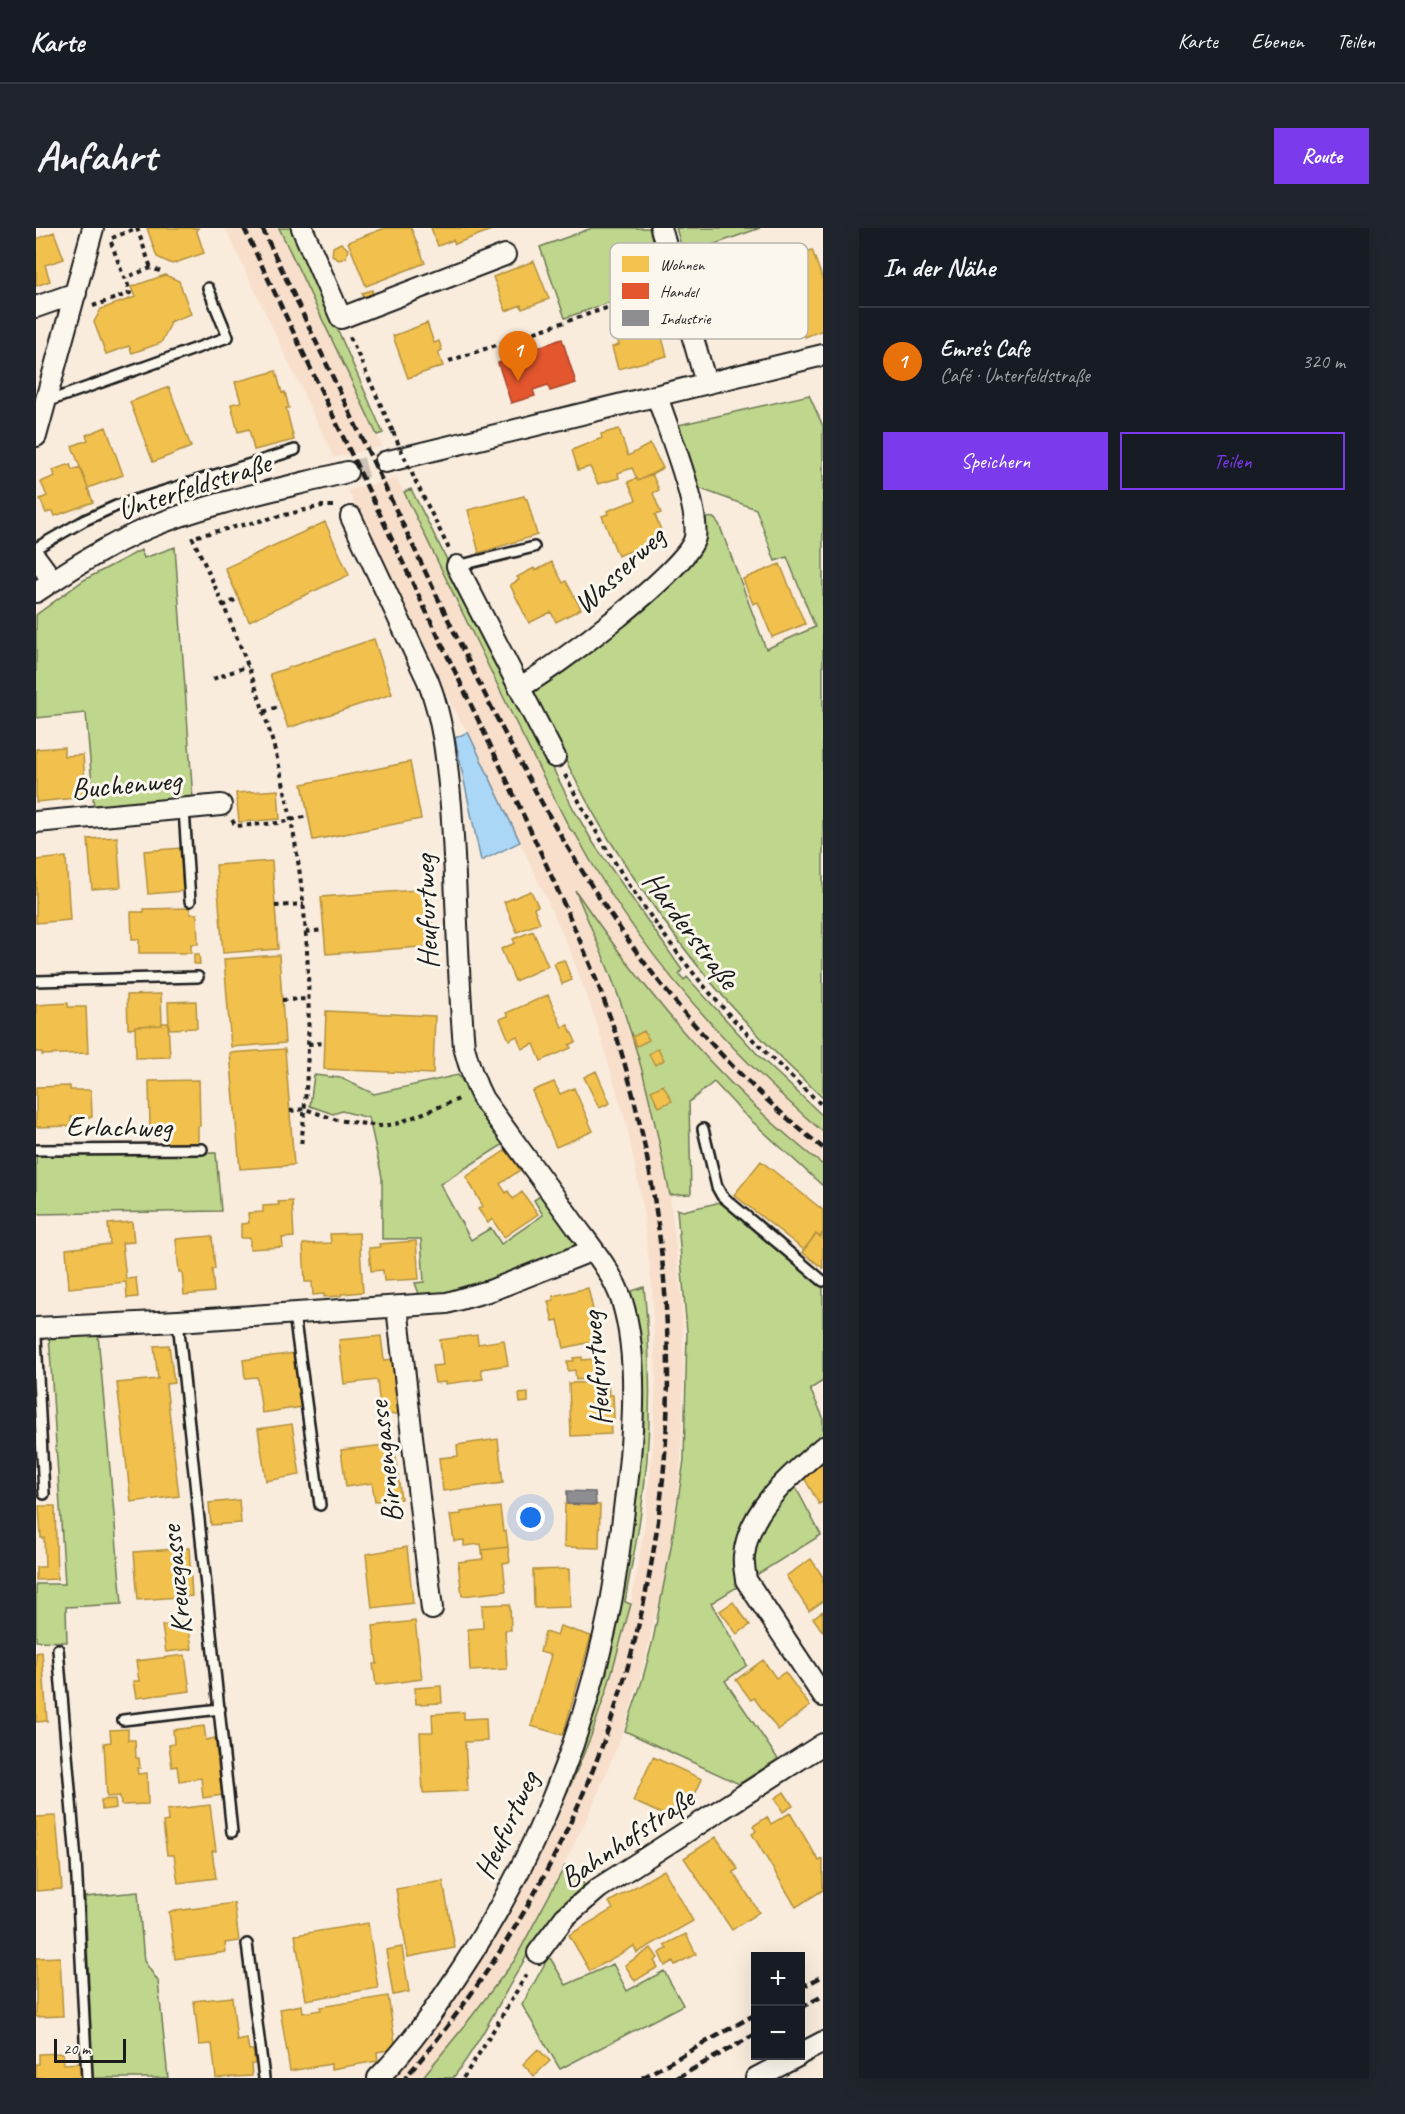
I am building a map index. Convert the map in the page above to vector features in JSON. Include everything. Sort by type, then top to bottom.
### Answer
[{"type":"street","points":[[36,436],[93,228]]},
{"type":"street","points":[[302,228],[341,318],[505,255]]},
{"type":"street","points":[[661,228],[665,243]]},
{"type":"street","points":[[36,307],[74,300]]},
{"type":"street","points":[[693,339],[706,383]]},
{"type":"street","points":[[385,462],[823,355]]},
{"type":"street","name":"Wasserweg","points":[[520,687],[538,677],[592,638],[665,577],[686,554],[695,539],[696,520],[657,396]]},
{"type":"street","name":"Unterfeldstraße","points":[[36,592],[103,549],[167,520],[212,506],[347,472]]},
{"type":"street","name":"Heufurtweg","points":[[351,517],[428,681],[437,707],[447,768],[453,835],[458,968],[464,1047],[479,1090],[615,1284],[624,1309],[629,1338],[633,1393],[628,1480],[611,1603],[602,1648],[569,1756],[523,1866],[494,1918],[419,2030],[378,2078]]},
{"type":"street","points":[[36,558],[52,581]]},
{"type":"street","points":[[457,566],[555,757]]},
{"type":"street","name":"Buchenweg","points":[[36,822],[221,805]]},
{"type":"street","points":[[36,1328],[447,1303],[474,1296],[592,1250]]},
{"type":"street","name":"Birnengasse","points":[[397,1307],[432,1609]]},
{"type":"street","points":[[823,1447],[788,1477],[766,1504],[748,1534],[743,1557],[746,1580],[823,1696]]},
{"type":"street","name":"Bahnhofstraße","points":[[538,1953],[565,1917],[599,1888],[823,1744]]},
{"type":"street","points":[[805,2052],[823,2042]]},
{"type":"street","points":[[756,2078],[790,2060]]},
{"type":"lane","points":[[46,402],[228,337],[208,288]]},
{"type":"lane","points":[[36,548],[85,520],[116,506],[295,450]]},
{"type":"lane","points":[[457,566],[534,547]]},
{"type":"lane","points":[[184,809],[190,902]]},
{"type":"lane","points":[[36,981],[198,977]]},
{"type":"lane","points":[[703,1129],[717,1187],[722,1196],[823,1281]]},
{"type":"lane","name":"Erlachweg","points":[[36,1150],[202,1149]]},
{"type":"lane","points":[[294,1314],[320,1505]]},
{"type":"lane","name":"Kreuzgasse","points":[[178,1321],[232,1832]]},
{"type":"lane","points":[[36,1338],[44,1494]]},
{"type":"lane","points":[[58,1649],[76,1860],[87,2078]]},
{"type":"lane","points":[[123,1720],[220,1709]]},
{"type":"lane","points":[[246,1944],[264,2078]]},
{"type":"path","points":[[137,228],[151,268]]},
{"type":"path","points":[[74,300],[86,309],[130,293],[110,239]]},
{"type":"path","points":[[126,278],[151,268],[162,272]]},
{"type":"path","points":[[449,361],[610,307]]},
{"type":"path","points":[[341,318],[457,566]]},
{"type":"path","points":[[184,539],[322,506],[339,508],[351,517]]},
{"type":"path","points":[[192,537],[248,666],[264,711],[292,820],[304,904],[309,999],[305,1109],[301,1146]]},
{"type":"path","points":[[223,606],[239,598]]},
{"type":"path","points":[[213,679],[248,666]]},
{"type":"path","points":[[264,711],[280,706]]},
{"type":"path","name":"Harderstraße","points":[[555,757],[600,841],[687,963],[715,999],[746,1032],[823,1106]]},
{"type":"path","points":[[221,805],[236,826],[278,823],[308,816]]},
{"type":"path","points":[[275,906],[304,904]]},
{"type":"path","points":[[306,932],[324,930]]},
{"type":"path","points":[[282,1000],[309,999]]},
{"type":"path","points":[[308,1044],[325,1043]]},
{"type":"path","points":[[290,1111],[305,1109],[337,1120],[380,1126],[396,1124],[479,1090]]},
{"type":"path","points":[[463,2078],[508,2007],[538,1953]]},
{"type":"shaded area","points":[[225,228],[279,228],[382,446],[334,458]]},
{"type":"shaded area","points":[[397,478],[557,804],[606,888],[646,946],[716,1031],[755,1071],[823,1132],[823,1165],[762,1113],[707,1059],[657,1003],[601,929],[593,932],[637,1051],[670,1195],[682,1301],[684,1370],[681,1459],[673,1528],[663,1585],[641,1675],[621,1737],[590,1812],[521,1949],[462,2029],[422,2078],[389,2078],[452,2000],[476,1966],[478,1958],[512,1904],[551,1829],[572,1782],[607,1689],[631,1604],[644,1530],[652,1455],[656,1379],[652,1288],[642,1203],[627,1127],[596,1021],[571,953],[548,902],[468,732],[454,710],[348,490]]},
{"type":"green space","points":[[279,228],[293,228],[383,433],[377,435]]},
{"type":"green space","points":[[592,228],[649,228],[653,243],[610,243],[610,302],[565,318],[540,247]]},
{"type":"green space","points":[[676,228],[760,228],[718,243],[680,243]]},
{"type":"green space","points":[[809,395],[823,426],[823,1098],[727,1001],[661,917],[605,833],[538,705],[535,692],[537,687],[598,640],[707,518],[715,519],[719,524],[766,649],[815,627],[787,557],[775,561],[756,509],[698,488],[674,426]]},
{"type":"green space","points":[[411,489],[574,810],[594,844],[682,970],[679,974],[684,980],[687,977],[761,1058],[823,1116],[823,1132],[751,1066],[686,995],[655,957],[600,877],[576,835],[570,829],[515,721],[404,492]]},
{"type":"green space","points":[[175,547],[193,800],[94,808],[86,713],[36,718],[36,615],[84,580],[141,550],[144,558]]},
{"type":"green space","points":[[575,890],[630,966],[688,1037],[752,1103],[823,1165],[823,1186],[743,1113],[714,1082],[689,1102],[691,1194],[670,1195],[651,1105],[631,1032],[609,970]]},
{"type":"green space","points":[[314,1075],[341,1078],[374,1094],[458,1075],[507,1142],[440,1184],[471,1240],[491,1228],[501,1244],[543,1215],[534,1200],[545,1193],[581,1245],[477,1288],[435,1296],[419,1294],[415,1283],[424,1282],[421,1239],[382,1239],[382,1177],[369,1118],[342,1111],[333,1114],[310,1106]]},
{"type":"green space","points":[[216,1153],[221,1211],[36,1214],[36,1155]]},
{"type":"green space","points":[[721,1202],[823,1287],[823,1381],[810,1389],[823,1417],[823,1435],[813,1446],[785,1467],[821,1535],[711,1603],[747,1665],[725,1681],[778,1759],[739,1784],[625,1731],[653,1640],[671,1547],[684,1460],[687,1332],[677,1209],[683,1211]]},
{"type":"green space","points":[[644,1287],[649,1376],[648,1436],[643,1496],[625,1602],[631,1604],[591,1736],[531,1869],[571,1772],[626,1557],[626,1293]]},
{"type":"green space","points":[[49,1335],[98,1335],[122,1604],[66,1607],[67,1642],[36,1641],[36,1584],[65,1584]]},
{"type":"green space","points":[[565,1866],[579,1877],[585,1886],[563,1907],[528,1953],[470,2054],[453,2078],[422,2078],[514,1961]]},
{"type":"green space","points":[[138,1892],[144,1961],[158,1981],[168,2078],[93,2078],[85,1897]]},
{"type":"green space","points":[[549,1956],[566,1985],[613,1964],[627,1991],[664,1971],[683,2005],[560,2069],[522,2005]]},
{"type":"water","points":[[468,732],[520,842],[481,861],[455,738]]},
{"type":"building: Wohnen","points":[[147,228],[199,228],[196,229],[204,253],[172,264],[157,257]]},
{"type":"building: Wohnen","points":[[385,228],[411,228],[425,263],[366,286],[348,242]]},
{"type":"building: Wohnen","points":[[431,228],[490,228],[491,230],[455,244],[453,240],[438,246]]},
{"type":"building: Wohnen","points":[[54,232],[64,259],[45,265],[50,281],[36,286],[36,239]]},
{"type":"building: Wohnen","points":[[341,243],[348,249],[346,258],[339,260],[332,256],[333,247]]},
{"type":"building: Wohnen","points":[[812,250],[823,280],[823,330],[808,336],[808,251]]},
{"type":"building: Wohnen","points":[[534,261],[549,299],[522,309],[521,305],[506,311],[493,277]]},
{"type":"building: Wohnen","points":[[165,275],[179,281],[191,314],[169,322],[170,325],[161,343],[132,353],[129,346],[106,354],[94,322],[101,309],[135,297],[131,287]]},
{"type":"building: Wohnen","points":[[372,290],[374,297],[364,300],[362,293]]},
{"type":"building: Wohnen","points":[[427,323],[434,343],[439,341],[442,350],[438,352],[443,366],[408,378],[393,336]]},
{"type":"building: Wohnen","points":[[617,339],[662,339],[667,356],[618,369],[612,347],[619,345]]},
{"type":"building: Wohnen","points":[[276,371],[282,393],[285,392],[289,408],[286,408],[294,440],[254,450],[249,429],[238,432],[231,404],[241,402],[235,382]]},
{"type":"building: Wohnen","points":[[169,387],[191,447],[153,462],[130,402]]},
{"type":"building: Wohnen","points":[[106,427],[123,475],[88,488],[72,446],[88,440],[86,435]]},
{"type":"building: Wohnen","points":[[619,429],[628,456],[650,444],[663,468],[638,481],[632,468],[618,473],[619,478],[598,484],[590,467],[578,470],[572,450],[602,438],[601,434]]},
{"type":"building: Wohnen","points":[[70,464],[72,470],[80,467],[93,502],[55,516],[53,511],[46,513],[40,499],[47,496],[41,482],[55,476],[53,470]]},
{"type":"building: Wohnen","points":[[652,474],[659,490],[653,493],[661,513],[655,515],[664,538],[618,556],[602,516],[608,514],[607,511],[636,500],[628,482],[637,478],[638,481]]},
{"type":"building: Wohnen","points":[[524,496],[527,499],[537,535],[479,553],[468,510]]},
{"type":"building: Wohnen","points":[[325,522],[349,575],[249,621],[225,568]]},
{"type":"building: Wohnen","points":[[552,562],[563,583],[566,581],[581,609],[556,622],[551,612],[529,623],[510,585],[519,580],[517,577]]},
{"type":"building: Wohnen","points":[[780,564],[805,624],[772,637],[758,602],[753,604],[743,579]]},
{"type":"building: Wohnen","points":[[374,639],[392,694],[288,728],[270,674]]},
{"type":"building: Wohnen","points":[[64,747],[64,756],[83,755],[86,797],[36,802],[36,749]]},
{"type":"building: Wohnen","points":[[410,762],[421,819],[313,840],[302,784]]},
{"type":"building: Wohnen","points":[[278,790],[280,819],[239,822],[236,793]]},
{"type":"building: Wohnen","points":[[117,837],[121,887],[92,889],[88,839]]},
{"type":"building: Wohnen","points":[[181,848],[184,891],[148,894],[144,851]]},
{"type":"building: Wohnen","points":[[66,857],[70,920],[36,923],[36,860]]},
{"type":"building: Wohnen","points":[[272,861],[278,949],[223,953],[216,865]]},
{"type":"building: Wohnen","points":[[430,889],[434,946],[326,954],[321,897]]},
{"type":"building: Wohnen","points":[[531,891],[538,906],[534,908],[540,923],[517,932],[504,902]]},
{"type":"building: Wohnen","points":[[190,908],[190,914],[197,914],[198,944],[191,944],[191,953],[139,953],[139,939],[132,939],[131,912],[144,912],[144,909]]},
{"type":"building: Wohnen","points":[[533,931],[548,966],[515,981],[501,949],[515,943],[513,939]]},
{"type":"building: Wohnen","points":[[194,954],[199,954],[200,964],[194,964]]},
{"type":"building: Wohnen","points":[[279,955],[285,1043],[231,1047],[224,959]]},
{"type":"building: Wohnen","points":[[564,960],[572,980],[562,984],[554,963]]},
{"type":"building: Wohnen","points":[[161,994],[162,1025],[135,1026],[135,1028],[128,1029],[127,995]]},
{"type":"building: Wohnen","points":[[548,995],[562,1027],[568,1025],[576,1042],[569,1045],[571,1048],[541,1061],[534,1044],[522,1049],[517,1036],[509,1040],[500,1019],[508,1016],[506,1013]]},
{"type":"building: Wohnen","points":[[196,1001],[197,1028],[169,1029],[168,1002]]},
{"type":"building: Wohnen","points":[[68,1003],[68,1007],[86,1007],[88,1053],[42,1055],[42,1052],[36,1052],[36,1005]]},
{"type":"building: Wohnen","points":[[326,1011],[435,1016],[433,1074],[324,1069]]},
{"type":"building: Wohnen","points":[[162,1023],[168,1023],[170,1057],[136,1058],[135,1026],[162,1025]]},
{"type":"building: Wohnen","points":[[644,1031],[649,1040],[637,1046],[632,1037]]},
{"type":"building: Wohnen","points":[[658,1048],[664,1060],[655,1065],[649,1054]]},
{"type":"building: Wohnen","points":[[285,1049],[294,1165],[240,1169],[230,1053]]},
{"type":"building: Wohnen","points":[[596,1071],[610,1103],[599,1108],[584,1077]]},
{"type":"building: Wohnen","points":[[199,1080],[198,1144],[166,1145],[166,1127],[150,1128],[149,1081]]},
{"type":"building: Wohnen","points":[[554,1082],[560,1094],[574,1088],[593,1131],[556,1147],[532,1091]]},
{"type":"building: Wohnen","points":[[663,1085],[672,1101],[659,1107],[651,1091]]},
{"type":"building: Wohnen","points":[[70,1086],[70,1090],[91,1090],[92,1117],[71,1117],[71,1126],[36,1127],[36,1087]]},
{"type":"building: Wohnen","points":[[506,1150],[520,1170],[500,1184],[513,1199],[522,1192],[538,1214],[504,1237],[492,1219],[488,1223],[478,1209],[483,1206],[466,1177]]},
{"type":"building: Wohnen","points":[[761,1161],[823,1210],[823,1232],[820,1237],[816,1234],[804,1250],[734,1195]]},
{"type":"building: Wohnen","points":[[292,1201],[294,1237],[282,1238],[283,1247],[250,1249],[250,1238],[241,1238],[241,1224],[249,1223],[248,1213],[263,1212],[263,1206]]},
{"type":"building: Wohnen","points":[[132,1222],[134,1242],[122,1243],[126,1279],[136,1278],[138,1297],[127,1298],[126,1282],[69,1288],[66,1249],[110,1244],[108,1224]]},
{"type":"building: Wohnen","points":[[823,1232],[823,1268],[802,1252],[816,1234],[820,1237]]},
{"type":"building: Wohnen","points":[[359,1233],[363,1292],[341,1294],[341,1296],[313,1295],[312,1282],[305,1282],[303,1244],[331,1243],[330,1234]]},
{"type":"building: Wohnen","points":[[212,1236],[215,1269],[212,1269],[214,1292],[184,1295],[176,1239]]},
{"type":"building: Wohnen","points":[[416,1241],[419,1279],[384,1281],[383,1270],[371,1271],[369,1248],[380,1247],[379,1244]]},
{"type":"building: Wohnen","points":[[588,1288],[600,1340],[564,1348],[558,1320],[553,1321],[548,1301],[554,1300],[553,1296]]},
{"type":"building: Wohnen","points":[[477,1335],[478,1344],[504,1340],[508,1365],[481,1369],[483,1379],[445,1384],[445,1382],[435,1383],[432,1366],[443,1365],[440,1340]]},
{"type":"building: Wohnen","points":[[381,1336],[384,1360],[394,1359],[401,1413],[381,1416],[377,1380],[344,1384],[339,1340]]},
{"type":"building: Wohnen","points":[[169,1345],[174,1383],[166,1384],[179,1496],[131,1502],[117,1383],[158,1379],[154,1346]]},
{"type":"building: Wohnen","points":[[294,1353],[302,1407],[262,1413],[257,1377],[245,1378],[243,1360]]},
{"type":"building: Wohnen","points":[[582,1357],[582,1360],[593,1359],[594,1378],[576,1380],[575,1370],[568,1371],[567,1361],[574,1361],[573,1358]]},
{"type":"building: Wohnen","points":[[608,1382],[609,1395],[613,1395],[614,1419],[610,1419],[611,1434],[571,1436],[569,1383]]},
{"type":"building: Wohnen","points":[[528,1393],[528,1402],[520,1403],[519,1394]]},
{"type":"building: Wohnen","points":[[292,1424],[300,1475],[266,1481],[258,1429]]},
{"type":"building: Wohnen","points":[[498,1439],[503,1483],[443,1491],[439,1458],[458,1456],[457,1445]]},
{"type":"building: Wohnen","points":[[394,1444],[401,1499],[375,1501],[372,1483],[346,1487],[341,1450]]},
{"type":"building: Wohnen","points":[[823,1460],[823,1502],[819,1504],[801,1472]]},
{"type":"building: Wohnen","points":[[239,1500],[241,1523],[211,1525],[209,1503]]},
{"type":"building: Wohnen","points":[[565,1504],[600,1505],[599,1548],[564,1547]]},
{"type":"building: Wohnen","points":[[39,1506],[55,1506],[57,1579],[36,1580],[36,1567],[45,1567],[44,1538],[41,1538]]},
{"type":"building: Wohnen","points":[[500,1507],[508,1547],[482,1550],[481,1544],[464,1546],[464,1540],[454,1541],[450,1515]]},
{"type":"building: Wohnen","points":[[407,1547],[413,1603],[372,1608],[366,1554]]},
{"type":"building: Wohnen","points":[[508,1547],[510,1562],[503,1563],[506,1591],[462,1596],[458,1562],[483,1559],[482,1550]]},
{"type":"building: Wohnen","points":[[189,1548],[192,1596],[138,1600],[134,1552]]},
{"type":"building: Wohnen","points":[[811,1559],[823,1577],[823,1601],[809,1611],[786,1576]]},
{"type":"building: Wohnen","points":[[569,1569],[570,1607],[534,1608],[533,1570]]},
{"type":"building: Wohnen","points":[[733,1602],[750,1625],[737,1634],[720,1611]]},
{"type":"building: Wohnen","points":[[510,1604],[511,1630],[505,1630],[507,1669],[470,1671],[468,1629],[483,1628],[482,1605]]},
{"type":"building: Wohnen","points":[[823,1611],[823,1632],[813,1618]]},
{"type":"building: Wohnen","points":[[415,1621],[422,1679],[376,1685],[373,1664],[377,1664],[373,1626]]},
{"type":"building: Wohnen","points":[[188,1622],[192,1649],[166,1652],[162,1626]]},
{"type":"building: Wohnen","points":[[560,1626],[591,1636],[563,1735],[531,1726],[551,1655],[540,1652],[545,1632],[557,1636]]},
{"type":"building: Wohnen","points":[[42,1652],[47,1721],[36,1722],[36,1653]]},
{"type":"building: Wohnen","points":[[185,1655],[190,1691],[136,1698],[133,1681],[139,1681],[136,1661]]},
{"type":"building: Wohnen","points":[[763,1660],[776,1678],[785,1672],[810,1706],[778,1730],[754,1698],[751,1700],[736,1680]]},
{"type":"building: Wohnen","points":[[441,1686],[442,1703],[416,1704],[415,1688]]},
{"type":"building: Wohnen","points":[[464,1712],[464,1719],[486,1718],[487,1741],[465,1742],[468,1791],[423,1793],[420,1732],[433,1732],[432,1714]]},
{"type":"building: Wohnen","points":[[204,1726],[206,1740],[215,1738],[222,1795],[203,1798],[201,1778],[179,1781],[177,1766],[172,1767],[169,1745],[174,1744],[173,1730]]},
{"type":"building: Wohnen","points":[[128,1729],[128,1740],[135,1740],[136,1758],[139,1758],[138,1774],[147,1773],[148,1804],[121,1805],[120,1796],[107,1797],[104,1743],[111,1742],[110,1730]]},
{"type":"building: Wohnen","points":[[653,1757],[702,1779],[690,1805],[681,1802],[673,1819],[633,1801]]},
{"type":"building: Wohnen","points":[[784,1792],[793,1806],[783,1812],[775,1798]]},
{"type":"building: Wohnen","points":[[115,1799],[116,1808],[102,1810],[101,1800]]},
{"type":"building: Wohnen","points":[[210,1805],[216,1851],[212,1851],[216,1878],[178,1883],[174,1855],[167,1855],[163,1822],[168,1821],[167,1810]]},
{"type":"building: Wohnen","points":[[790,1813],[819,1861],[823,1859],[823,1890],[796,1907],[752,1834],[756,1831],[753,1826],[767,1817],[771,1824]]},
{"type":"building: Wohnen","points":[[56,1816],[62,1889],[36,1891],[36,1817]]},
{"type":"building: Wohnen","points":[[716,1837],[738,1869],[733,1872],[759,1912],[732,1930],[684,1858]]},
{"type":"building: Wohnen","points":[[664,1870],[693,1921],[637,1953],[634,1946],[590,1971],[569,1935],[613,1909],[609,1902]]},
{"type":"building: Wohnen","points":[[443,1881],[455,1948],[408,1957],[396,1889]]},
{"type":"building: Wohnen","points":[[234,1903],[239,1941],[225,1943],[226,1952],[175,1959],[169,1912]]},
{"type":"building: Wohnen","points":[[368,1923],[378,1988],[306,2000],[295,1935]]},
{"type":"building: Wohnen","points":[[686,1934],[696,1954],[675,1965],[673,1961],[665,1966],[659,1953],[667,1949],[664,1945]]},
{"type":"building: Wohnen","points":[[402,1947],[409,1992],[393,1995],[386,1950]]},
{"type":"building: Wohnen","points":[[651,1948],[658,1958],[654,1961],[658,1967],[635,1981],[625,1965]]},
{"type":"building: Wohnen","points":[[60,1957],[63,2016],[36,2017],[36,1958]]},
{"type":"building: Wohnen","points":[[388,1996],[396,2049],[377,2052],[378,2061],[331,2069],[331,2064],[290,2071],[280,2009],[302,2005],[303,2013],[321,2010],[320,2007]]},
{"type":"building: Wohnen","points":[[232,1997],[237,2041],[247,2039],[249,2050],[253,2050],[255,2064],[251,2064],[252,2076],[216,2078],[212,2044],[199,2045],[194,2001]]},
{"type":"building: Wohnen","points":[[538,2049],[550,2061],[534,2076],[523,2064]]},
{"type":"building: Wohnen","points":[[63,2053],[64,2064],[80,2063],[81,2078],[36,2078],[39,2054]]},
{"type":"building: Handel","points":[[562,339],[576,383],[550,391],[548,385],[533,390],[535,396],[511,403],[498,363]]},
{"type":"building: Industrie","points":[[567,1491],[595,1492],[596,1505],[567,1504]]},
{"type":"tunnel","points":[[347,472],[385,462]]},
{"type":"railway","points":[[244,228],[527,823],[598,984],[618,1041],[651,1178],[666,1316],[665,1452],[647,1587],[612,1719],[560,1845],[491,1965],[405,2078]]},
{"type":"railway","points":[[262,228],[463,651],[545,808],[589,882],[638,954],[693,1023],[754,1087],[823,1148]]},
{"type":"railway","points":[[805,1985],[823,1976]]},
{"type":"railway","points":[[804,2006],[823,1996]]},
{"type":"railway","points":[[642,2078],[751,2017]]},
{"type":"railway","points":[[677,2078],[751,2037]]},
{"type":"place","name":"Emre's Cafe","points":[[518,381]]}]
